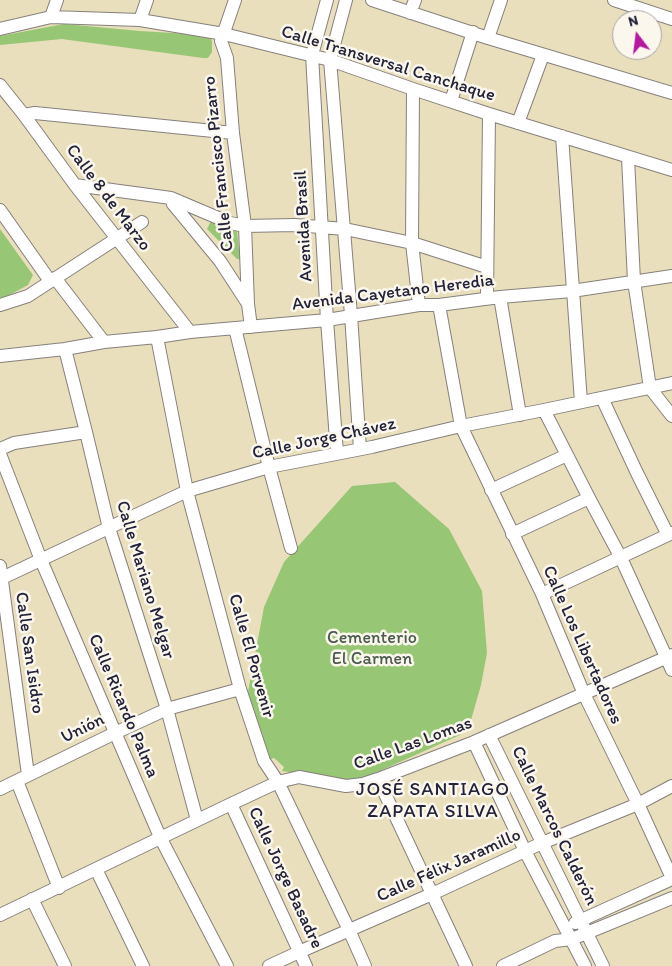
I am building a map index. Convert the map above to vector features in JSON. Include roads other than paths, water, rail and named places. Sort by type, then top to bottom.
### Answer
[{"type":"street","points":[[51,17],[57,0]]},
{"type":"street","points":[[140,20],[146,0]]},
{"type":"street","name":"Calle Francisco Pizarro","points":[[235,0],[221,41],[227,58],[233,133],[245,226],[248,304],[251,327]]},
{"type":"street","name":"Avenida Brasil","points":[[327,0],[312,55],[327,320],[337,453]]},
{"type":"street","points":[[346,0],[330,60],[360,449]]},
{"type":"street","points":[[372,0],[488,38],[672,94]]},
{"type":"street","points":[[410,13],[414,0]]},
{"type":"street","points":[[488,38],[501,0]]},
{"type":"street","points":[[614,0],[672,19]]},
{"type":"street","name":"Calle Transversal Canchaque","points":[[0,29],[51,17],[140,20],[224,34],[330,60],[489,114],[672,170]]},
{"type":"street","points":[[451,101],[473,32]]},
{"type":"street","points":[[518,123],[543,55]]},
{"type":"street","name":"Calle 8 de Marzo","points":[[1,88],[24,115],[75,185],[190,332]]},
{"type":"street","points":[[413,89],[412,243],[419,305]]},
{"type":"street","points":[[24,115],[35,113],[233,133]]},
{"type":"street","points":[[487,298],[489,114]]},
{"type":"street","points":[[562,136],[581,402]]},
{"type":"street","points":[[628,158],[634,281],[650,388],[672,416]]},
{"type":"street","points":[[672,170],[672,175]]},
{"type":"street","points":[[75,185],[171,198],[230,223],[245,226],[295,225],[344,229],[412,243],[487,267]]},
{"type":"street","points":[[171,198],[173,204],[220,261],[248,304]]},
{"type":"street","points":[[0,210],[52,279],[104,342]]},
{"type":"street","points":[[0,305],[28,296],[142,222]]},
{"type":"street","name":"Avenida Cayetano Heredia","points":[[0,356],[190,332],[327,320],[419,305],[439,305],[487,298],[572,291],[672,276]]},
{"type":"street","points":[[500,297],[520,414]]},
{"type":"street","name":"Calle Los Libertadores","points":[[439,305],[461,426],[542,594],[584,694],[672,878]]},
{"type":"street","points":[[235,328],[291,548]]},
{"type":"street","name":"Calle El Porvenir","points":[[157,337],[187,491],[240,690],[264,761],[278,782],[365,966]]},
{"type":"street","name":"Calle Mariano Melgar","points":[[65,349],[109,528],[167,709],[197,820]]},
{"type":"street","name":"Calle Jorge Chávez","points":[[0,574],[41,560],[187,491],[269,467],[672,383]]},
{"type":"street","points":[[542,594],[670,534],[637,473],[602,398]]},
{"type":"street","points":[[544,410],[588,498],[621,558],[670,661]]},
{"type":"street","points":[[0,449],[14,443],[86,432]]},
{"type":"street","name":"Calle Ricardo Palma","points":[[0,454],[41,560],[160,837],[226,966]]},
{"type":"street","points":[[491,490],[567,455]]},
{"type":"street","points":[[512,534],[588,498]]},
{"type":"street","name":"Calle San Isidro","points":[[0,574],[23,778],[59,888]]},
{"type":"street","name":"Calle Las Lomas","points":[[0,915],[278,782],[299,778],[346,786],[363,784],[474,742],[584,694],[670,661]]},
{"type":"street","name":"Unión","points":[[0,789],[167,709],[240,690]]},
{"type":"street","name":"Calle Marcos Calderón","points":[[489,735],[603,966]]},
{"type":"street","name":"Calle Marcos Calderón","points":[[474,742],[525,851],[586,966]]},
{"type":"street","points":[[378,779],[466,966]]},
{"type":"street","name":"Calle Félix Jaramillo","points":[[269,966],[542,843],[638,804],[672,786]]},
{"type":"street","name":"Calle Jorge Basadre","points":[[231,804],[306,966]]},
{"type":"street","points":[[96,869],[143,966]]},
{"type":"street","points":[[569,934],[581,920],[672,878]]},
{"type":"street","points":[[503,966],[569,934],[587,932],[672,898]]},
{"type":"street","points":[[32,899],[65,966]]},
{"type":"district","name":"JOSÉ SANTIAGO ZAPATA SILVA","points":[[433,801]]},
{"type":"park label","name":"Cementerio El Carmen","points":[[372,648]]}]
